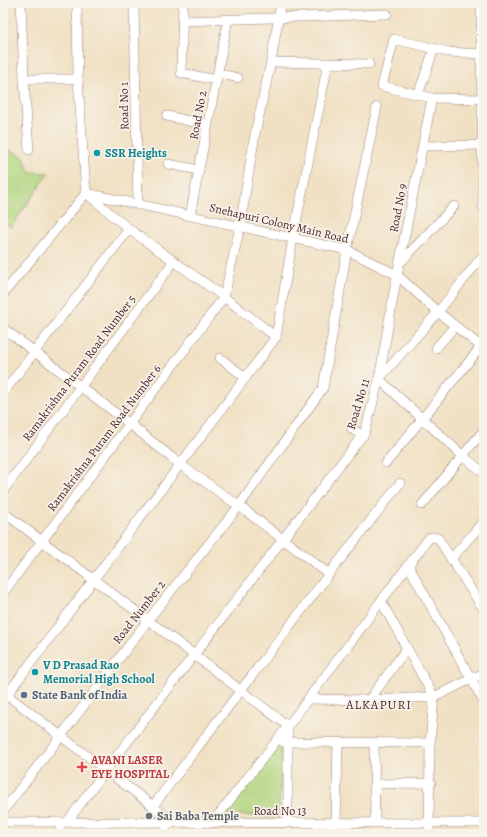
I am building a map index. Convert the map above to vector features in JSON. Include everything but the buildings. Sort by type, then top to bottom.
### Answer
[{"type":"street","points":[[21,3],[29,150]]},
{"type":"street","points":[[3,294],[86,193],[78,79],[77,3]]},
{"type":"street","points":[[183,3],[184,21],[182,73],[238,78]]},
{"type":"street","points":[[224,297],[240,227],[255,134],[271,62],[281,3]]},
{"type":"street","points":[[481,3],[483,207]]},
{"type":"street","name":"Road No 1","points":[[134,6],[138,205]]},
{"type":"street","points":[[184,21],[387,14]]},
{"type":"street","name":"Road No 2","points":[[190,216],[228,19]]},
{"type":"street","points":[[481,54],[455,53],[394,39],[382,86],[432,98],[481,99]]},
{"type":"street","points":[[418,95],[434,49]]},
{"type":"street","points":[[271,62],[369,64]]},
{"type":"street","points":[[166,834],[170,822],[153,806],[61,736],[4,696],[181,465],[276,337],[293,238],[328,63]]},
{"type":"street","points":[[24,79],[78,79]]},
{"type":"street","name":"Road No 9","points":[[397,275],[432,98]]},
{"type":"street","name":"Road Number 2","points":[[3,811],[148,620],[239,506],[323,388],[347,250],[377,107]]},
{"type":"street","points":[[167,116],[208,125]]},
{"type":"street","points":[[423,146],[483,145]]},
{"type":"street","points":[[168,164],[199,170]]},
{"type":"street","points":[[86,193],[129,229],[224,297],[276,337]]},
{"type":"street","name":"Snehapuri Colony Main Road","points":[[86,193],[347,250],[397,275],[438,312],[483,346]]},
{"type":"street","points":[[399,264],[454,206]]},
{"type":"street","points":[[3,393],[129,229]]},
{"type":"street","points":[[484,254],[438,312],[379,379],[462,455],[484,473]]},
{"type":"street","name":"Ramakrishna Puram Road Number 5","points":[[3,491],[174,261]]},
{"type":"street","name":"Road No 11","points":[[64,822],[106,770],[363,436],[379,379],[397,275]]},
{"type":"street","name":"Ramakrishna Puram Road Number 6","points":[[3,593],[224,297]]},
{"type":"street","points":[[436,348],[455,326]]},
{"type":"street","points":[[3,328],[130,424],[181,465],[239,506],[329,574]]},
{"type":"street","points":[[386,463],[483,346]]},
{"type":"street","points":[[220,358],[246,378]]},
{"type":"street","points":[[352,429],[363,436]]},
{"type":"street","points":[[422,505],[484,430]]},
{"type":"street","points":[[153,806],[240,690],[400,483]]},
{"type":"street","points":[[3,512],[288,726]]},
{"type":"street","points":[[451,559],[484,521]]},
{"type":"street","points":[[212,823],[288,726],[380,601],[429,538],[438,538],[483,605]]},
{"type":"street","points":[[408,565],[484,702]]},
{"type":"street","points":[[380,601],[434,697],[430,743],[430,834]]},
{"type":"street","points":[[369,700],[407,648]]},
{"type":"street","points":[[308,699],[369,700],[434,697],[484,673]]},
{"type":"street","points":[[288,726],[288,823]]},
{"type":"street","points":[[275,742],[374,744],[430,743]]},
{"type":"street","points":[[336,823],[338,743]]},
{"type":"street","points":[[374,744],[375,823]]},
{"type":"street","points":[[374,784],[431,783]]},
{"type":"street","name":"Road No 13","points":[[3,822],[484,823]]},
{"type":"street","points":[[60,834],[64,822]]},
{"type":"green space","points":[[3,147],[24,157],[29,172],[49,173],[11,227],[3,221]]},
{"type":"green space","points":[[282,740],[279,818],[226,814]]},
{"type":"place","name":"SSR Heights","points":[[97,153]]},
{"type":"place","name":"V D Prasad Rao Memorial High School","points":[[35,672]]},
{"type":"place","name":"State Bank of India","points":[[24,695]]},
{"type":"place","name":"AVANI LASER EYE HOSPITAL","points":[[82,767]]},
{"type":"place","name":"Sai Baba Temple","points":[[149,816]]},
{"type":"district","name":"ALKAPURI","points":[[379,704]]}]
